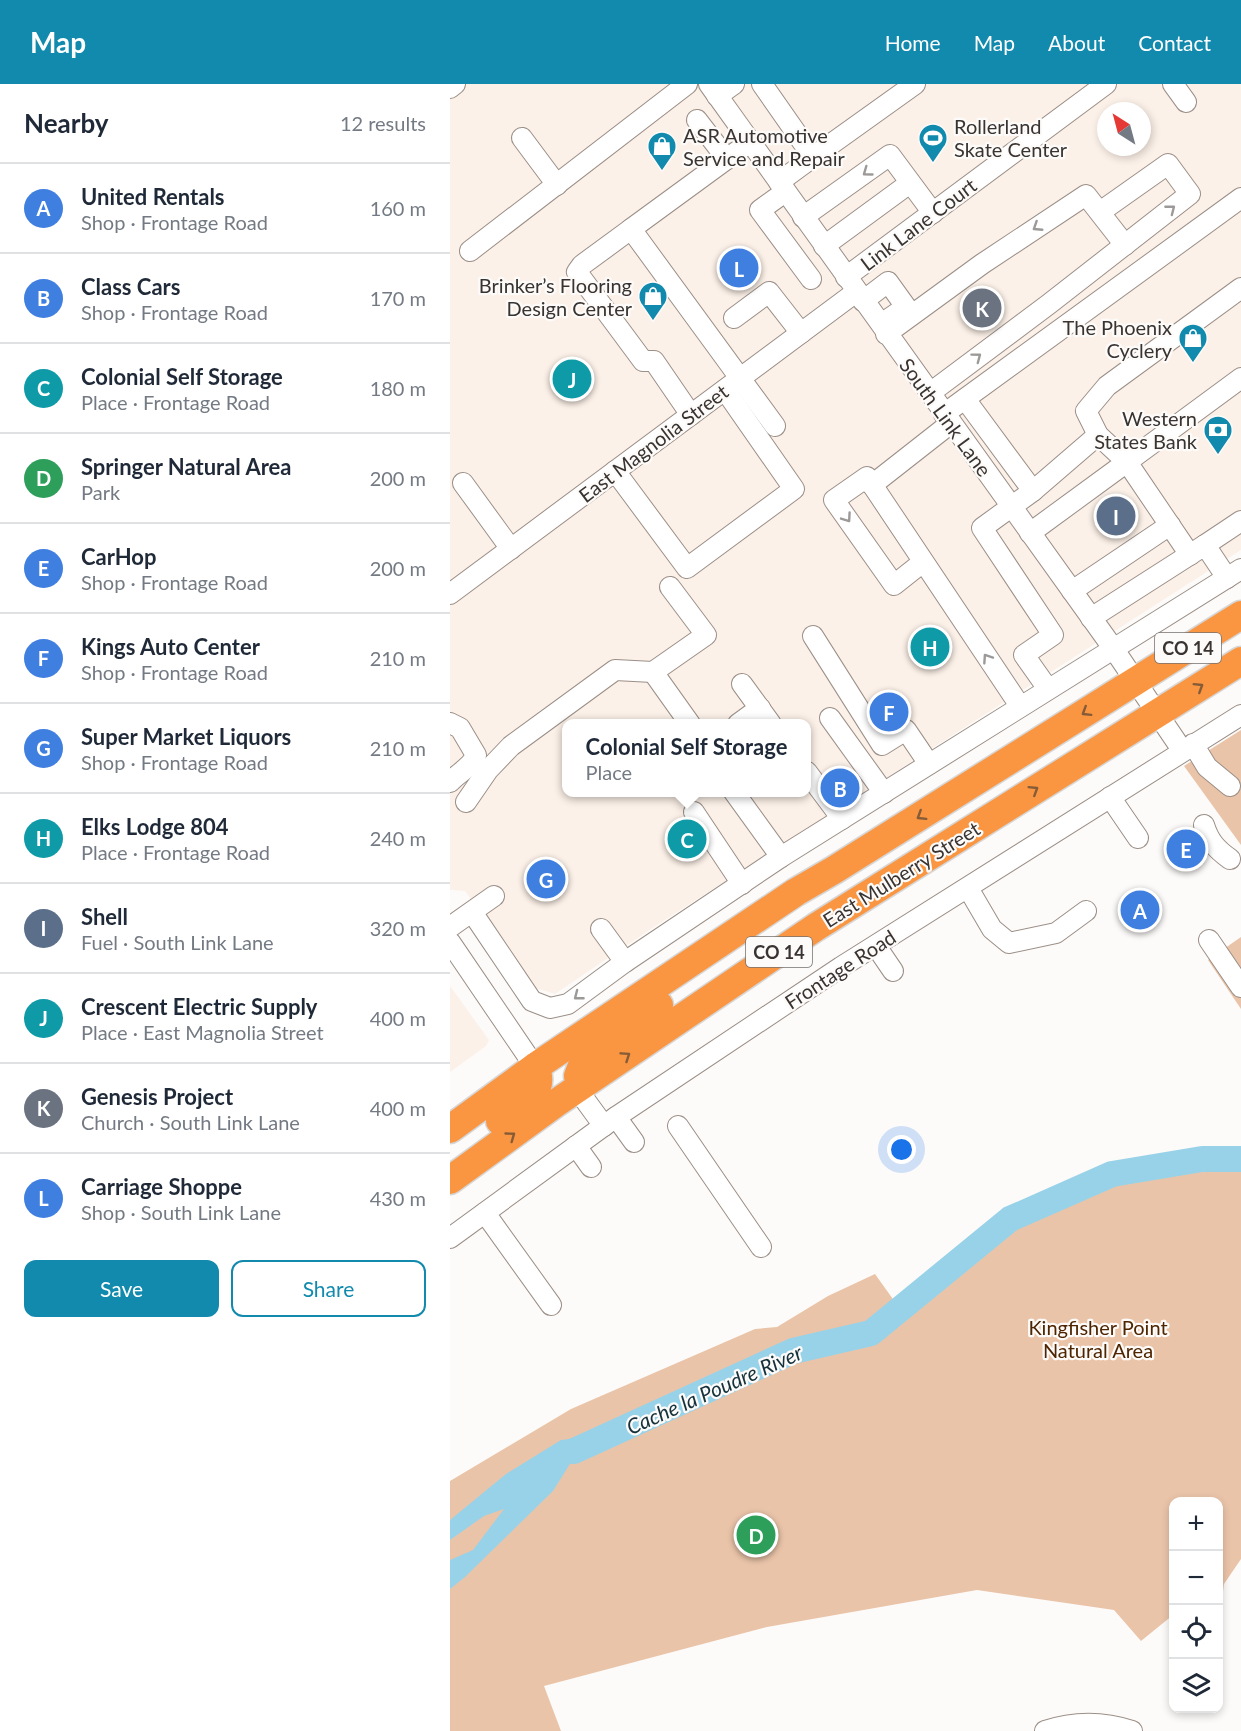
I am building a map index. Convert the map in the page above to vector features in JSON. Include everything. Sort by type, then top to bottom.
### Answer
[{"type":"highway","name":"East Mulberry Street","points":[[450,1129],[535,1067],[796,892],[1241,615]]},
{"type":"highway","name":"East Mulberry Street","points":[[450,1180],[577,1089],[816,927],[1241,661]]},
{"type":"highway","points":[[577,1089],[579,1070],[588,1058],[759,932],[834,870]]},
{"type":"highway","points":[[450,1158],[530,1098],[536,1091],[539,1081],[535,1067]]},
{"type":"street","points":[[450,88],[455,84]]},
{"type":"street","points":[[713,90],[734,84]]},
{"type":"street","points":[[762,84],[813,157]]},
{"type":"street","points":[[811,279],[760,210],[813,157],[915,84]]},
{"type":"street","points":[[1173,84],[1186,102]]},
{"type":"street","points":[[470,252],[679,86]]},
{"type":"street","name":"Link Lane Court","points":[[855,290],[933,213],[1096,87]]},
{"type":"street","name":"South Link Lane","points":[[713,90],[1113,648],[1157,713],[1206,767],[1230,786]]},
{"type":"street","points":[[697,120],[727,159]]},
{"type":"street","points":[[522,138],[557,184]]},
{"type":"street","points":[[691,415],[654,361],[643,361],[577,272],[582,265],[750,142]]},
{"type":"street","points":[[803,217],[890,155],[933,213]]},
{"type":"street","points":[[930,393],[1190,194],[1168,164],[1100,212]]},
{"type":"street","points":[[824,246],[910,183]]},
{"type":"street","points":[[883,329],[1086,195],[1125,245]]},
{"type":"street","points":[[872,485],[948,419],[965,399],[1155,258],[1241,198]]},
{"type":"street","points":[[615,471],[687,568],[794,489],[732,385],[631,229]]},
{"type":"street","points":[[855,290],[888,282],[909,311]]},
{"type":"street","points":[[472,912],[532,1000],[550,1008],[568,1004],[625,962],[781,857],[1234,573],[1198,550],[1170,525],[1127,462],[1098,435],[1086,411],[1107,386],[1241,288]]},
{"type":"street","name":"East Magnolia Street","points":[[451,592],[732,385],[855,290]]},
{"type":"street","points":[[734,318],[769,292],[801,333]]},
{"type":"street","points":[[1030,533],[1241,378]]},
{"type":"street","points":[[732,385],[775,426]]},
{"type":"street","points":[[965,399],[1033,491]]},
{"type":"street","points":[[1048,689],[1024,655],[1053,635],[982,528],[1033,491],[1098,435]]},
{"type":"street","points":[[923,562],[894,585],[834,500],[867,477],[1020,706]]},
{"type":"street","points":[[463,483],[511,549]]},
{"type":"street","points":[[1091,618],[1241,521]]},
{"type":"street","points":[[1072,591],[1170,525]]},
{"type":"street","points":[[463,802],[488,770],[511,746],[615,670],[653,672],[706,636],[670,587]]},
{"type":"street","points":[[813,636],[882,745],[906,730],[929,764]]},
{"type":"street","points":[[653,672],[687,719]]},
{"type":"street","points":[[742,684],[765,716]]},
{"type":"street","name":"Frontage Road","points":[[450,1238],[610,1122],[818,991],[876,946],[1241,715]]},
{"type":"street","points":[[830,718],[884,793]]},
{"type":"street","points":[[450,723],[459,728],[476,755],[473,762],[456,774],[450,782]]},
{"type":"street","points":[[811,777],[842,819]]},
{"type":"street","points":[[739,797],[781,857]]},
{"type":"street","points":[[1110,797],[1138,838]]},
{"type":"street","points":[[694,812],[742,884]]},
{"type":"street","points":[[1204,825],[1207,836],[1215,848],[1230,859]]},
{"type":"street","points":[[968,888],[992,929],[1009,943],[1056,933],[1086,911]]},
{"type":"street","points":[[450,927],[494,896]]},
{"type":"street","points":[[601,928],[625,962]]},
{"type":"street","points":[[1209,940],[1241,987]]},
{"type":"street","points":[[450,942],[535,1067]]},
{"type":"street","points":[[876,946],[893,971]]},
{"type":"street","points":[[577,1089],[634,1142]]},
{"type":"street","points":[[678,1126],[761,1247]]},
{"type":"street","points":[[576,1146],[591,1167]]},
{"type":"street","points":[[485,1213],[551,1305]]},
{"type":"street","points":[[1045,1731],[1062,1725],[1092,1722],[1116,1725],[1132,1731]]},
{"type":"shaded area","points":[[450,84],[1241,84],[1241,550],[654,927],[555,994],[535,988],[465,891],[450,890]]},
{"type":"shaded area","points":[[450,986],[489,1040],[486,1046],[450,1072]]},
{"type":"green space","points":[[1241,730],[1241,845],[1184,766]]},
{"type":"green space","points":[[1241,937],[1241,1009],[1208,960]]},
{"type":"green space","name":"Kingfisher Point Natural Area","points":[[1202,1159],[1241,1159],[1241,1559],[1224,1584],[1223,1592],[1223,1497],[1169,1497],[1169,1618],[1141,1641],[1114,1610],[977,1590],[767,1627],[544,1686],[561,1731],[450,1731],[450,1481],[571,1409],[755,1329],[777,1327],[828,1296],[875,1274],[900,1309],[1010,1219],[1112,1174]]},
{"type":"water","points":[[608,1434],[573,1459],[553,1491],[450,1589],[450,1560],[473,1550],[504,1509],[484,1516],[450,1540],[450,1520],[506,1474],[561,1440]]},
{"type":"waterway","name":"Cache la Poudre River","points":[[574,1451],[793,1351],[871,1333],[1010,1219],[1112,1174],[1202,1159],[1241,1159]]},
{"type":"place","name":"Rollerland Skate Center","points":[[933,164]]},
{"type":"place","name":"ASR Automotive Service and Repair","points":[[662,172]]},
{"type":"place","name":"Carriage Shoppe","points":[[739,268]]},
{"type":"place","name":"Genesis Project","points":[[982,308]]},
{"type":"place","name":"Brinker’s Flooring Design Center","points":[[653,322]]},
{"type":"place","name":"The Phoenix Cyclery","points":[[1193,364]]},
{"type":"place","name":"Crescent Electric Supply","points":[[572,379]]},
{"type":"place","name":"Western States Bank","points":[[1218,456]]},
{"type":"place","name":"Shell","points":[[1116,516]]},
{"type":"place","name":"Elks Lodge 804","points":[[930,647]]},
{"type":"place","name":"Kings Auto Center","points":[[889,712]]},
{"type":"place","name":"Class Cars","points":[[840,788]]},
{"type":"place","name":"Colonial Self Storage","points":[[687,839]]},
{"type":"place","name":"CarHop","points":[[1186,849]]},
{"type":"place","name":"Super Market Liquors","points":[[546,879]]},
{"type":"place","name":"United Rentals","points":[[1140,910]]},
{"type":"place","name":"Springer Natural Area","points":[[756,1535]]}]
